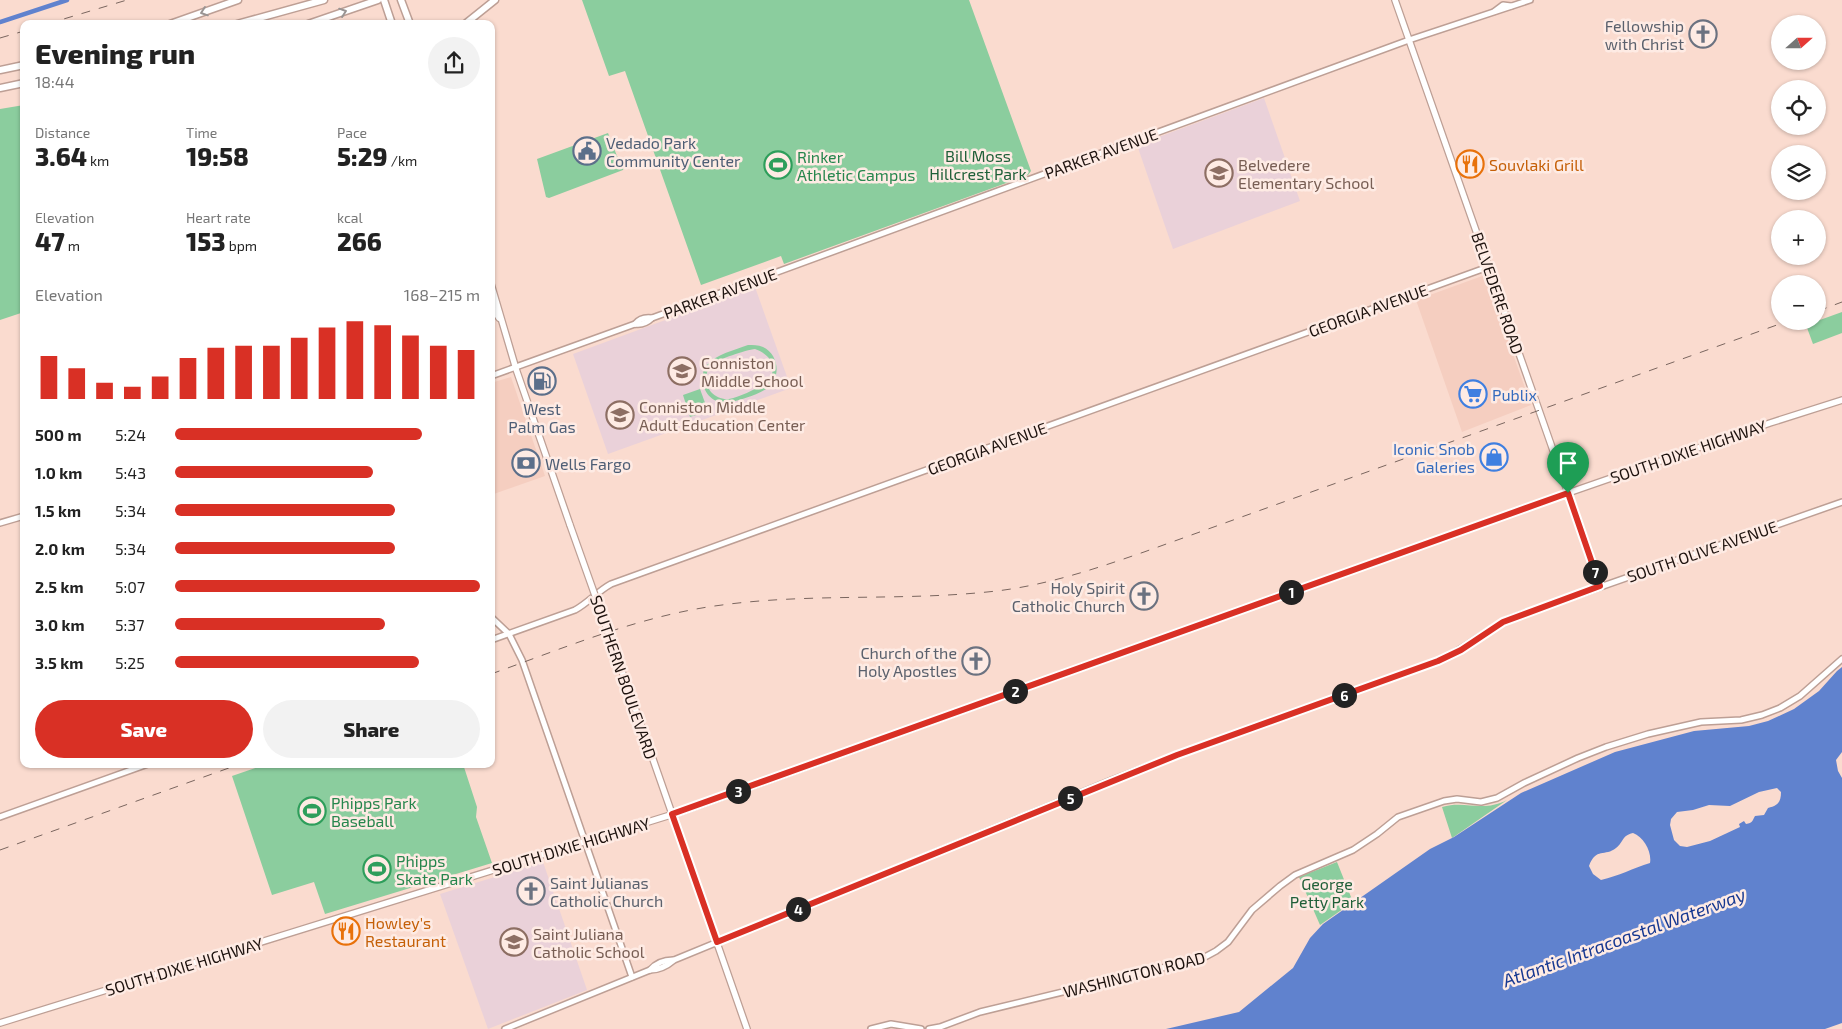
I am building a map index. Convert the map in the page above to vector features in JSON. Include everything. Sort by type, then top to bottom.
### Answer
[{"type":"highway","points":[[181,20],[238,0]]},
{"type":"highway","points":[[252,20],[324,0]]},
{"type":"highway","points":[[320,20],[378,0]]},
{"type":"highway","points":[[384,0],[391,20]]},
{"type":"highway","points":[[470,20],[494,0]]},
{"type":"highway","points":[[403,3],[409,20]]},
{"type":"highway","points":[[0,70],[20,66]]},
{"type":"highway","points":[[0,88],[20,84]]},
{"type":"main road","name":"BELVEDERE ROAD","points":[[1395,0],[1568,493]]},
{"type":"main road","name":"SOUTHERN BOULEVARD","points":[[495,299],[516,369],[747,1029]]},
{"type":"main road","name":"SOUTHERN BOULEVARD","points":[[495,312],[502,324]]},
{"type":"main road","name":"SOUTH DIXIE HIGHWAY","points":[[0,1023],[672,814],[1568,493],[1770,422],[1842,400]]},
{"type":"street","name":"PARKER AVENUE","points":[[495,375],[516,369],[635,324],[640,325],[652,318],[1409,40],[1494,12],[1503,5],[1512,6],[1530,0]]},
{"type":"street","name":"GEORGIA AVENUE","points":[[495,639],[575,610],[611,584],[1488,267]]},
{"type":"street","name":"BELVEDERE ROAD","points":[[1568,493],[1600,586]]},
{"type":"street","name":"SOUTH OLIVE AVENUE","points":[[505,1029],[650,970],[655,965],[667,960],[674,960],[1168,758],[1438,661],[1461,650],[1503,622],[1600,586],[1842,502]]},
{"type":"street","points":[[0,523],[20,517]]},
{"type":"street","points":[[495,621],[509,634],[523,662],[632,977]]},
{"type":"street","name":"WASHINGTON ROAD","points":[[929,1029],[940,1027],[980,1012],[1203,958],[1223,946],[1262,900],[1296,875],[1353,850],[1398,817],[1444,801],[1457,799],[1481,802],[1497,798],[1578,758],[1648,734],[1701,722],[1741,720],[1762,716],[1800,696],[1842,659]]},
{"type":"street","points":[[0,817],[137,768]]},
{"type":"street","points":[[872,1029],[891,1024],[921,1029]]},
{"type":"shaded area","name":"Belvedere Elementary School","points":[[1264,98],[1300,201],[1173,249],[1137,145]]},
{"type":"shaded area","points":[[1485,275],[1531,405],[1462,432],[1416,300]]},
{"type":"shaded area","name":"Conniston Middle School","points":[[755,287],[791,388],[608,454],[573,354]]},
{"type":"shaded area","points":[[511,377],[545,476],[495,494],[495,382]]},
{"type":"shaded area","name":"Saint Juliana Catholic School","points":[[543,862],[587,990],[488,1029],[440,894]]},
{"type":"green space","name":"Rinker Athletic Campus","points":[[582,0],[969,0],[1031,171],[1028,175],[784,264],[781,256],[701,285],[625,71],[609,76]]},
{"type":"green space","points":[[20,106],[20,313],[0,320],[0,109]]},
{"type":"green space","points":[[608,133],[617,156],[624,167],[623,170],[549,198],[546,197],[537,159]]},
{"type":"green space","points":[[1842,312],[1842,333],[1813,344],[1808,330],[1826,330],[1826,318]]},
{"type":"green space","points":[[748,345],[763,347],[772,354],[776,365],[776,376],[767,389],[757,394],[731,402],[723,403],[717,401],[706,392],[703,386],[703,372],[707,365],[715,358]],"holes":[[[755,349],[770,359],[773,369],[765,385],[729,399],[722,399],[716,396],[708,388],[706,376],[712,365],[745,351]]]},
{"type":"green space","points":[[700,389],[708,411],[690,417],[683,395]]},
{"type":"green space","points":[[255,768],[464,768],[477,807],[476,817],[492,863],[325,914],[314,882],[272,895],[232,776]]},
{"type":"green space","points":[[1507,800],[1452,838],[1442,807],[1451,805],[1490,806]]},
{"type":"green space","name":"George Petty Park","points":[[1337,862],[1353,902],[1320,925],[1299,877]]},
{"type":"water","name":"Atlantic Intracoastal Waterway","points":[[1842,667],[1842,752],[1836,760],[1838,771],[1842,778],[1842,1023],[1825,1029],[1166,1029],[1239,1012],[1293,968],[1310,938],[1323,924],[1430,849],[1454,837],[1521,793],[1615,752],[1694,731],[1749,726],[1768,721],[1794,709],[1819,691]],"holes":[[[1777,788],[1781,792],[1778,803],[1768,808],[1764,815],[1755,816],[1750,823],[1746,824],[1744,821],[1739,824],[1740,827],[1710,841],[1687,847],[1680,846],[1674,840],[1670,825],[1671,819],[1677,812],[1709,805],[1730,806],[1759,792]],[[1633,833],[1641,838],[1646,845],[1650,854],[1650,863],[1601,880],[1593,874],[1589,866],[1595,856],[1612,851],[1619,846],[1624,837]]]},
{"type":"waterway","points":[[0,22],[67,0]]},
{"type":"railway","points":[[60,20],[127,0]]},
{"type":"railway","points":[[0,38],[20,32]]},
{"type":"railway","points":[[1826,308],[1842,302]]},
{"type":"railway","points":[[495,673],[605,633],[663,616],[692,610],[755,601],[788,599],[954,595],[1007,590],[1066,577],[1144,552],[1771,327]]},
{"type":"railway","points":[[0,850],[229,768]]},
{"type":"place","name":"Fellowship with Christ","points":[[1703,34]]},
{"type":"place","name":"Vedado Park Community Center","points":[[587,151]]},
{"type":"place","name":"Souvlaki Grill","points":[[1470,164]]},
{"type":"place","name":"Rinker Athletic Campus","points":[[778,165]]},
{"type":"place","name":"Belvedere Elementary School","points":[[1219,173]]},
{"type":"place","name":"Conniston Middle School","points":[[682,371]]},
{"type":"place","name":"West Palm Gas","points":[[542,381]]},
{"type":"place","name":"Publix","points":[[1473,394]]},
{"type":"place","name":"Conniston Middle Adult Education Center","points":[[620,415]]},
{"type":"place","name":"Iconic Snob Galeries","points":[[1494,457]]},
{"type":"place","name":"Wells Fargo","points":[[526,463]]},
{"type":"place","name":"Holy Spirit Catholic Church","points":[[1144,596]]},
{"type":"place","name":"Church of the Holy Apostles","points":[[976,661]]},
{"type":"place","name":"Phipps Park Baseball","points":[[312,811]]},
{"type":"place","name":"Phipps Skate Park","points":[[377,869]]},
{"type":"place","name":"Saint Julianas Catholic Church","points":[[531,891]]},
{"type":"place","name":"Howley's Restaurant","points":[[346,931]]},
{"type":"place","name":"Saint Juliana Catholic School","points":[[514,942]]},
{"type":"route","points":[[1568,493],[1600,586],[1523,613],[1496,625],[1461,650],[1438,661],[1112,780],[717,942],[672,814],[1568,493]]},
{"type":"park label","name":"Bill Moss Hillcrest Park","points":[[978,164]]}]
